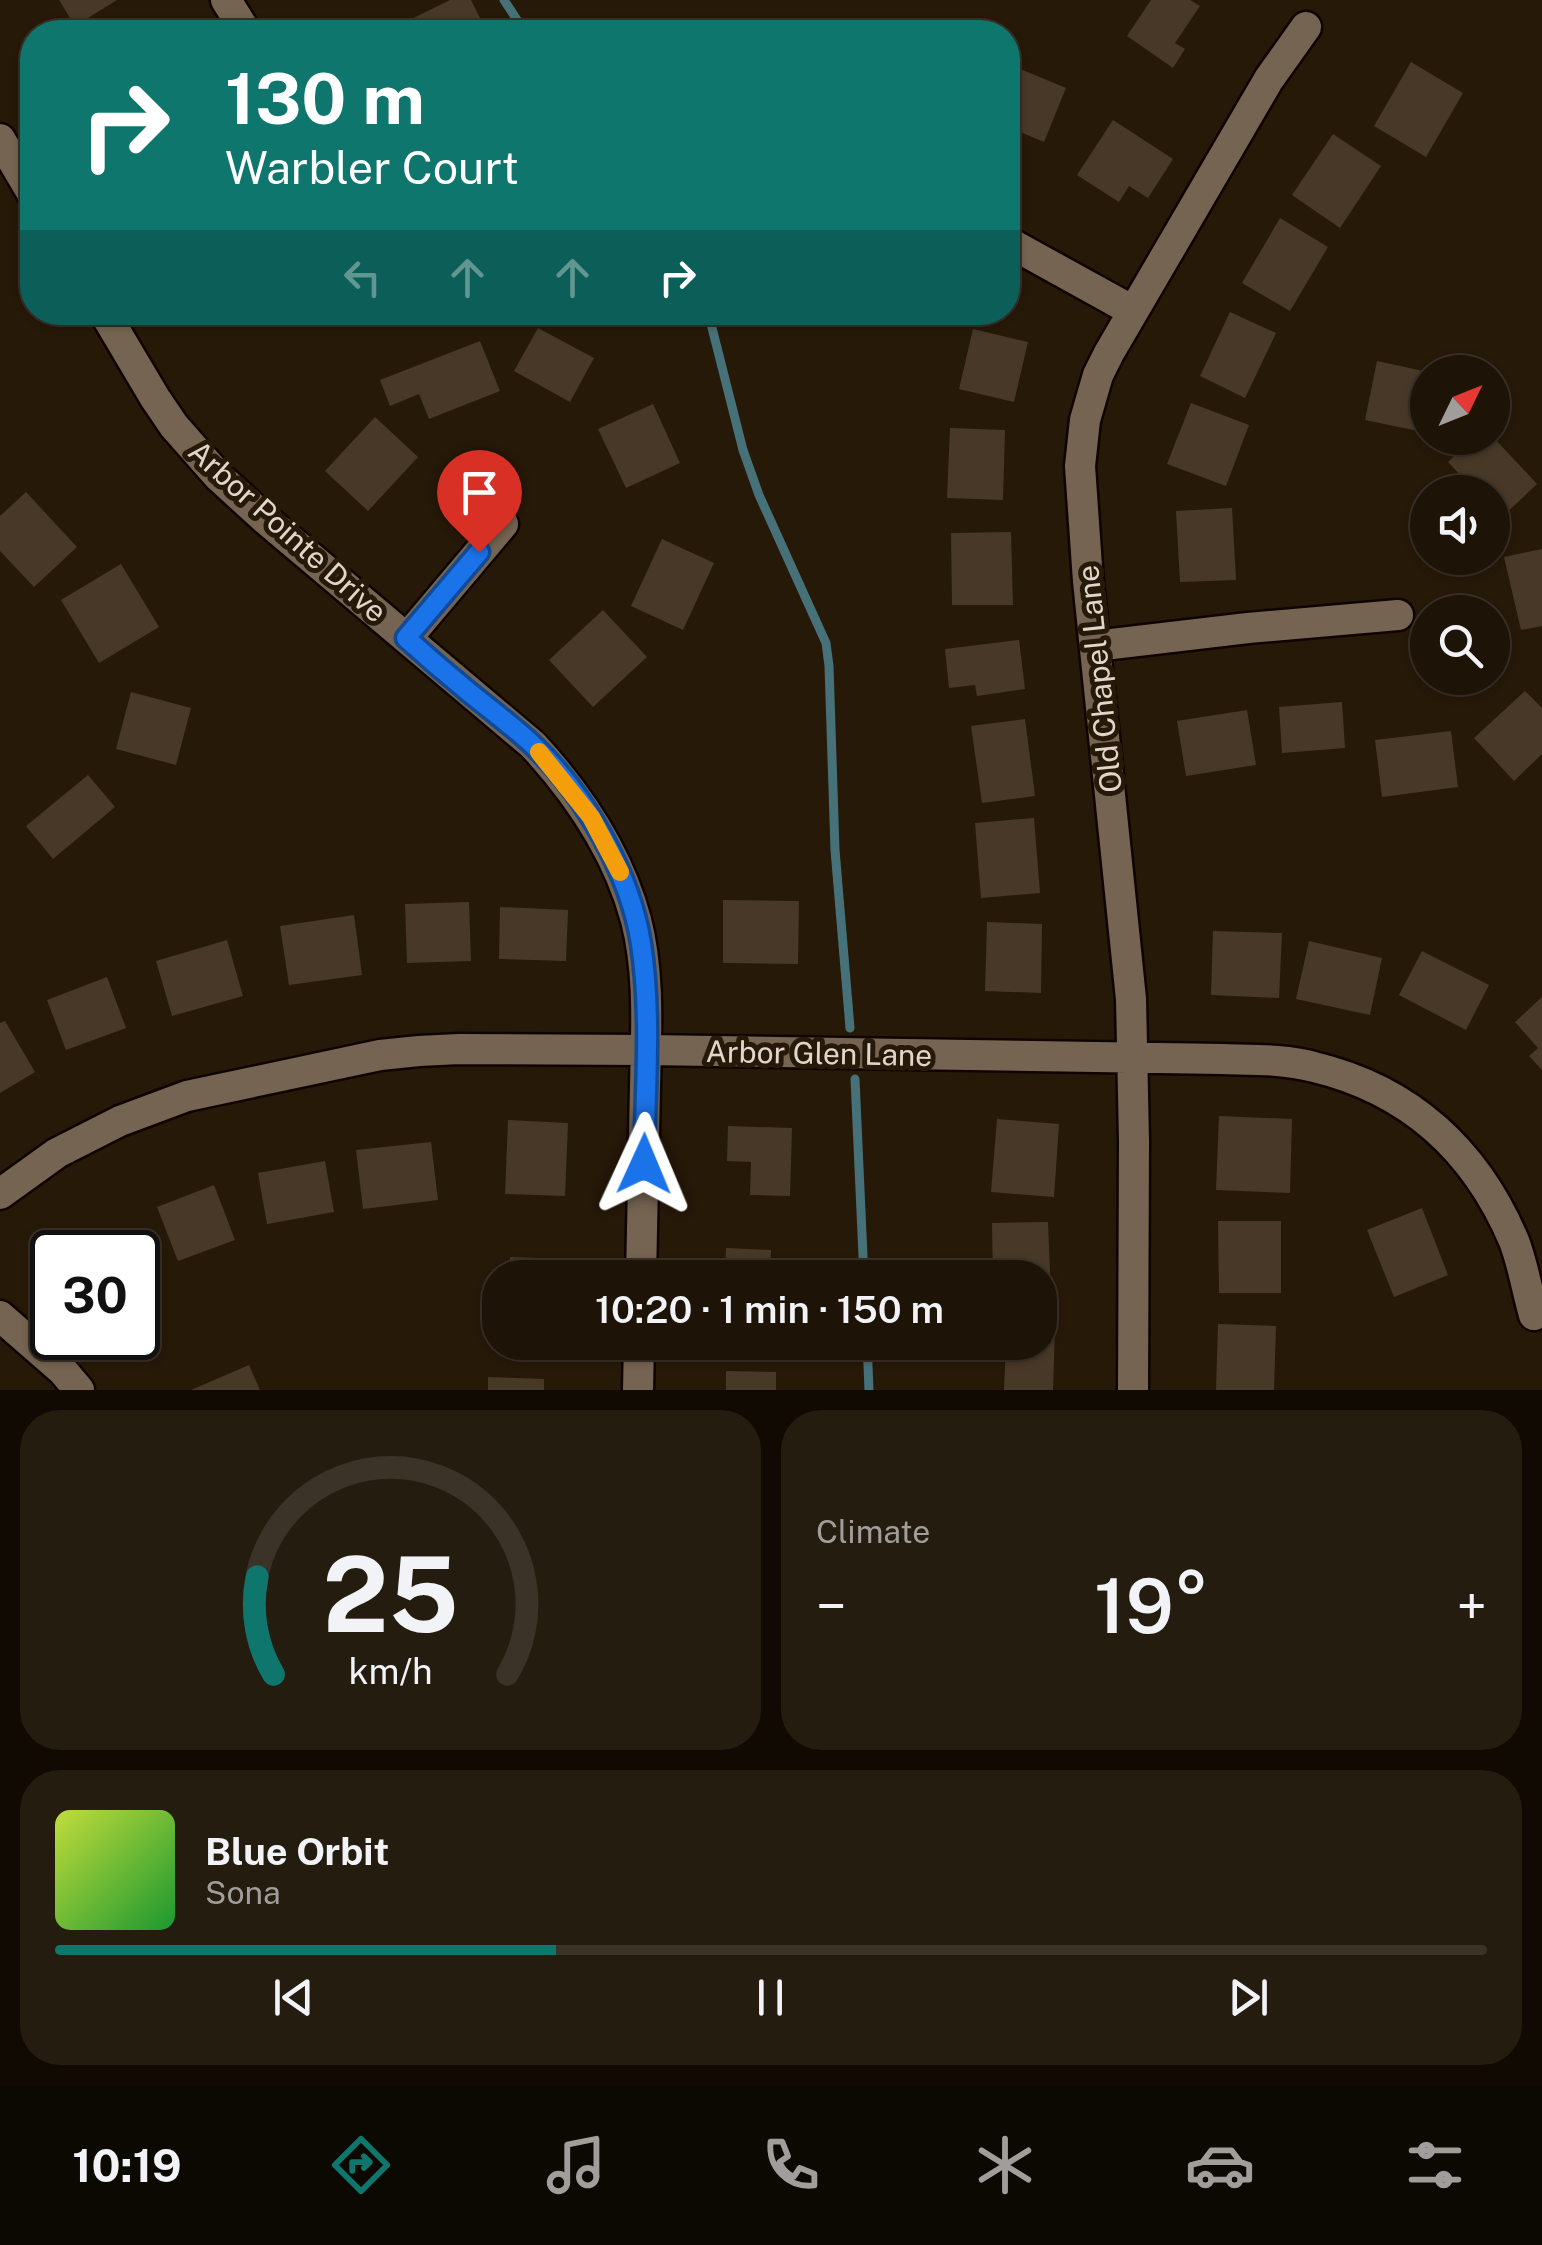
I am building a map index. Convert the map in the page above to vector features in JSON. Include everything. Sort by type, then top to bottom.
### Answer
[{"type":"street","name":"Old Chapel Lane","points":[[1132,1390],[1134,1141],[1129,980],[1080,466],[1085,420],[1098,374],[1132,311],[1270,79],[1306,28]]},
{"type":"street","points":[[0,139],[20,173]]},
{"type":"street","points":[[1020,249],[1132,311]]},
{"type":"street","name":"Arbor Pointe Drive","points":[[112,325],[174,426],[219,477],[533,745],[591,817],[618,866],[641,944],[646,1009],[641,1260]]},
{"type":"street","points":[[406,638],[503,524]]},
{"type":"street","points":[[1095,646],[1398,615]]},
{"type":"street","name":"Arbor Glen Lane","points":[[0,1194],[57,1153],[120,1120],[186,1096],[420,1050],[1132,1057],[1312,1066],[1379,1089],[1420,1115],[1457,1148],[1494,1198],[1515,1244],[1534,1315]]},
{"type":"street","points":[[0,1316],[79,1390]]},
{"type":"street","points":[[638,1390],[639,1360]]},
{"type":"building","points":[[59,0],[117,0],[85,20],[71,20]]},
{"type":"building","points":[[450,0],[471,0],[481,20],[409,20]]},
{"type":"building","points":[[1151,0],[1190,0],[1200,6],[1175,43],[1185,49],[1173,68],[1127,36]]},
{"type":"building","points":[[1411,62],[1463,93],[1426,157],[1374,126]]},
{"type":"building","points":[[1020,69],[1066,88],[1044,142],[1020,132]]},
{"type":"building","points":[[1113,120],[1173,159],[1148,198],[1129,186],[1119,202],[1077,175]]},
{"type":"building","points":[[1333,134],[1381,166],[1340,228],[1292,195]]},
{"type":"building","points":[[1280,218],[1328,247],[1290,311],[1242,283]]},
{"type":"building","points":[[1230,312],[1276,333],[1245,398],[1200,376]]},
{"type":"building","points":[[538,328],[594,358],[570,402],[514,371]]},
{"type":"building","points":[[973,329],[1028,342],[1014,402],[959,389]]},
{"type":"building","points":[[480,341],[500,391],[429,419],[419,394],[390,406],[380,380]]},
{"type":"building","points":[[1377,361],[1410,368],[1410,429],[1365,420]]},
{"type":"building","points":[[1191,403],[1249,425],[1226,486],[1167,464]]},
{"type":"building","points":[[653,404],[680,463],[626,488],[598,429]]},
{"type":"building","points":[[375,417],[418,457],[368,511],[325,471]]},
{"type":"building","points":[[950,428],[1005,430],[1003,500],[947,498]]},
{"type":"building","points":[[1456,455],[1510,455],[1537,484],[1510,510],[1510,475],[1460,475],[1448,462]]},
{"type":"building","points":[[26,492],[77,547],[34,587],[0,551],[0,516]]},
{"type":"building","points":[[1232,508],[1236,580],[1180,582],[1176,511]]},
{"type":"building","points":[[1011,532],[1013,605],[952,605],[951,533]]},
{"type":"building","points":[[662,539],[714,563],[683,630],[631,606]]},
{"type":"building","points":[[1542,549],[1542,626],[1521,630],[1508,575],[1510,556]]},
{"type":"building","points":[[121,564],[159,627],[99,663],[61,600]]},
{"type":"building","points":[[603,610],[647,657],[593,707],[549,660]]},
{"type":"building","points":[[1019,640],[1025,689],[977,696],[975,685],[949,688],[945,649]]},
{"type":"building","points":[[1525,691],[1542,708],[1542,754],[1514,781],[1474,738]]},
{"type":"building","points":[[131,692],[191,708],[176,765],[116,749]]},
{"type":"building","points":[[1342,702],[1345,748],[1282,753],[1279,707]]},
{"type":"building","points":[[1247,710],[1256,765],[1186,776],[1177,721]]},
{"type":"building","points":[[1025,719],[1035,796],[982,803],[971,726]]},
{"type":"building","points":[[1451,731],[1458,787],[1382,797],[1375,740]]},
{"type":"building","points":[[88,775],[115,807],[53,859],[26,826]]},
{"type":"building","points":[[1034,818],[1040,893],[981,898],[975,823]]},
{"type":"building","points":[[723,900],[799,901],[798,964],[723,963]]},
{"type":"building","points":[[469,902],[471,961],[407,963],[405,904]]},
{"type":"building","points":[[500,907],[568,910],[566,961],[499,959]]},
{"type":"building","points":[[354,915],[362,975],[289,985],[280,926]]},
{"type":"building","points":[[987,922],[1042,924],[1041,993],[985,991]]},
{"type":"building","points":[[1213,931],[1282,933],[1279,998],[1211,995]]},
{"type":"building","points":[[227,940],[243,996],[172,1016],[156,961]]},
{"type":"building","points":[[1309,941],[1382,958],[1370,1015],[1296,999]]},
{"type":"building","points":[[1422,951],[1489,985],[1466,1030],[1399,995]]},
{"type":"building","points":[[107,977],[126,1028],[66,1050],[47,1000]]},
{"type":"building","points":[[1542,997],[1542,1070],[1529,1056],[1538,1048],[1515,1022]]},
{"type":"building","points":[[5,1021],[35,1072],[0,1093],[0,1023]]},
{"type":"building","points":[[1219,1116],[1292,1119],[1290,1193],[1216,1190]]},
{"type":"building","points":[[997,1119],[1059,1124],[1054,1197],[991,1192]]},
{"type":"building","points":[[508,1120],[568,1123],[565,1196],[505,1194]]},
{"type":"building","points":[[728,1126],[792,1128],[790,1196],[750,1195],[751,1162],[727,1161]]},
{"type":"building","points":[[431,1142],[438,1200],[363,1209],[356,1150]]},
{"type":"building","points":[[325,1161],[334,1212],[267,1224],[258,1173]]},
{"type":"building","points":[[214,1185],[235,1240],[178,1261],[157,1207]]},
{"type":"building","points":[[1422,1208],[1448,1275],[1394,1297],[1367,1230]]},
{"type":"building","points":[[1218,1221],[1281,1221],[1281,1293],[1219,1293]]},
{"type":"building","points":[[1048,1222],[1050,1260],[993,1260],[992,1223]]},
{"type":"building","points":[[726,1248],[771,1250],[771,1260],[726,1260]]},
{"type":"building","points":[[510,1257],[569,1259],[569,1260],[510,1260]]},
{"type":"building","points":[[1218,1324],[1276,1326],[1274,1390],[1216,1390]]},
{"type":"building","points":[[1005,1360],[1054,1360],[1053,1390],[1004,1390]]},
{"type":"building","points":[[249,1365],[260,1390],[191,1390]]},
{"type":"building","points":[[726,1371],[776,1372],[776,1390],[726,1390]]},
{"type":"building","points":[[488,1377],[544,1379],[544,1390],[488,1390]]},
{"type":"waterway","points":[[504,0],[517,20]]},
{"type":"waterway","points":[[711,325],[743,450],[759,495],[826,643],[835,850],[850,1028]]},
{"type":"waterway","points":[[855,1079],[863,1260]]},
{"type":"waterway","points":[[868,1360],[869,1390]]},
{"type":"slow traffic","points":[[539,752],[591,817],[620,872]]},
{"type":"route","points":[[479,552],[406,638],[555,768],[591,817],[618,866],[641,944],[648,1025],[644,1164]]}]
